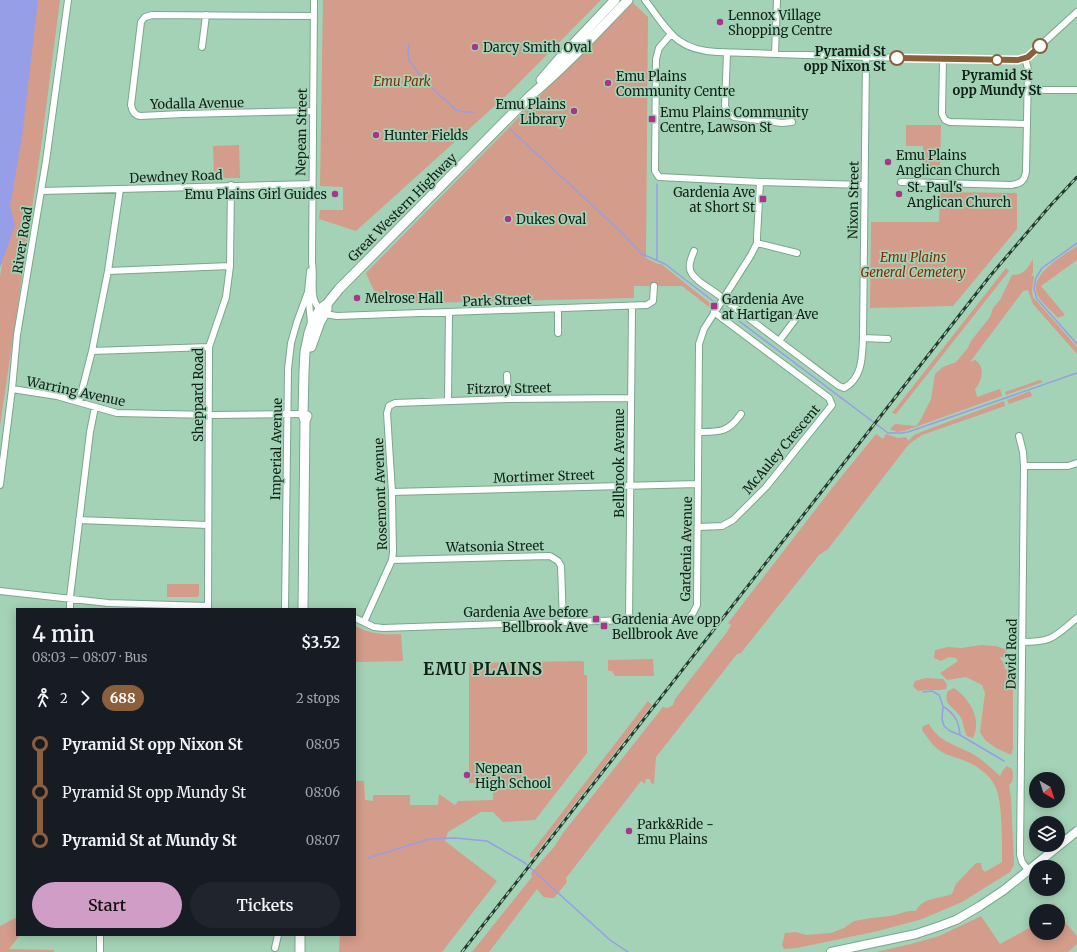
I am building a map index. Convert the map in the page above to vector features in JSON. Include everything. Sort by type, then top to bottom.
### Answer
[{"type":"highway","name":"Great Western Highway","points":[[530,96],[560,58],[615,0]]},
{"type":"highway","name":"Great Western Highway","points":[[303,608],[305,357],[306,342],[312,324],[339,289],[530,96],[546,83],[628,0]]},
{"type":"highway","name":"Great Western Highway","points":[[304,418],[307,414],[308,369],[311,347],[324,309]]},
{"type":"highway","points":[[300,936],[300,952]]},
{"type":"main road","points":[[831,952],[916,934],[940,926],[966,914],[1004,890],[1077,831]]},
{"type":"street","name":"River Road","points":[[0,485],[12,390],[17,334],[41,191],[68,0]]},
{"type":"street","name":"Nepean Street","points":[[314,0],[312,112],[313,300],[324,309]]},
{"type":"street","points":[[645,0],[671,34],[689,48],[708,52],[727,53],[866,57],[1018,60],[1025,58],[1077,12]]},
{"type":"street","points":[[775,54],[777,0]]},
{"type":"street","name":"Yodalla Avenue","points":[[312,112],[140,116],[134,114],[132,105],[141,22],[147,16],[314,16]]},
{"type":"street","points":[[202,46],[206,16]]},
{"type":"street","points":[[671,34],[659,48],[656,59],[655,171],[658,176],[663,178],[864,185]]},
{"type":"street","points":[[727,53],[725,106],[729,114],[782,123],[792,122]]},
{"type":"street","name":"Nixon Street","points":[[779,341],[838,386],[844,388],[848,386],[858,373],[861,366],[863,338],[866,57]]},
{"type":"street","points":[[901,182],[1011,185],[1017,184],[1023,180],[1026,172],[1028,90],[1028,67],[1025,58]]},
{"type":"street","points":[[943,59],[942,114],[945,120],[950,122],[1027,124]]},
{"type":"street","points":[[1028,90],[1077,90]]},
{"type":"street","name":"Gardenia Avenue","points":[[356,618],[374,627],[384,628],[629,620],[677,621],[686,619],[694,613],[697,605],[699,344],[704,329],[757,243],[760,182]]},
{"type":"street","name":"Dewdney Road","points":[[41,191],[312,184]]},
{"type":"street","name":"Sheppard Road","points":[[208,607],[210,415],[209,347],[226,297],[230,266],[231,185]]},
{"type":"street","points":[[79,402],[92,351],[108,271],[120,189]]},
{"type":"street","points":[[757,243],[797,252]]},
{"type":"street","points":[[694,251],[689,266],[696,279],[779,341],[797,317]]},
{"type":"street","name":"Nepean Street","points":[[312,263],[308,292],[312,324]]},
{"type":"street","points":[[108,271],[230,266]]},
{"type":"street","name":"Park Street","points":[[324,309],[337,316],[647,305],[652,303],[654,299],[654,286]]},
{"type":"street","name":"Imperial Avenue","points":[[285,608],[288,369],[297,322],[308,292]]},
{"type":"street","name":"Bellbrook Avenue","points":[[629,620],[632,306]]},
{"type":"street","points":[[558,309],[558,333]]},
{"type":"street","points":[[448,401],[449,312]]},
{"type":"street","name":"McAuley Crescent","points":[[698,527],[722,526],[733,520],[766,488],[832,405],[829,398],[714,312]]},
{"type":"street","points":[[863,338],[888,339]]},
{"type":"street","points":[[92,351],[209,347]]},
{"type":"street","points":[[507,375],[508,399]]},
{"type":"street","name":"Warring Avenue","points":[[12,390],[54,395],[117,413],[288,415],[304,418]]},
{"type":"street","name":"Fitzroy Street","points":[[388,407],[395,403],[448,401],[630,398]]},
{"type":"street","points":[[70,608],[79,520],[90,432],[95,407]]},
{"type":"street","name":"Rosemont Avenue","points":[[364,622],[392,560],[393,552],[392,492],[387,413],[388,407]]},
{"type":"street","points":[[698,432],[720,432],[725,430],[736,421],[741,414]]},
{"type":"street","name":"David Road","points":[[1019,436],[1023,452],[1024,466],[1020,855],[1022,862],[1028,870]]},
{"type":"street","points":[[1024,466],[1068,466],[1077,462]]},
{"type":"street","name":"Mortimer Street","points":[[392,492],[697,484]]},
{"type":"street","points":[[79,520],[208,525]]},
{"type":"street","name":"Watsonia Street","points":[[392,560],[550,556],[558,561],[561,566],[563,622]]},
{"type":"street","points":[[0,591],[108,603],[208,607]]},
{"type":"street","points":[[1022,642],[1039,642],[1048,640],[1057,635],[1077,618]]},
{"type":"street","points":[[100,936],[100,952]]},
{"type":"street","points":[[275,948],[278,936]]},
{"type":"green space","points":[[34,0],[60,0],[41,147],[0,426],[0,277],[8,225],[9,202]]},
{"type":"green space","name":"Emu Park","points":[[323,0],[601,0],[509,93],[356,231],[319,219],[320,210],[343,210],[343,187],[320,186]]},
{"type":"green space","points":[[632,2],[648,17],[646,258],[661,264],[710,303],[712,303],[709,307],[682,286],[634,286],[634,298],[380,304],[366,273]]},
{"type":"green space","points":[[906,125],[941,125],[940,176],[923,176],[923,146],[906,146]]},
{"type":"green space","points":[[239,145],[240,178],[214,178],[213,146]]},
{"type":"green space","name":"Emu Plains General Cemetery","points":[[940,192],[1017,193],[1017,229],[953,306],[870,308],[871,222],[939,222]]},
{"type":"green space","points":[[1077,246],[1077,260],[1041,286],[1065,315],[1058,318],[1044,304],[1037,294],[1036,287],[1038,279],[1049,266]]},
{"type":"green space","points":[[1033,259],[1033,272],[1031,277],[1033,275],[1034,277],[1032,291],[1033,297],[1077,347],[1077,354],[1033,304],[1028,290],[1023,291],[970,362],[975,360],[981,366],[982,370],[980,382],[975,389],[977,397],[1000,389],[1002,396],[904,431],[897,432],[890,429],[895,424],[916,426],[931,399],[935,374],[943,367],[956,362],[968,348],[971,341],[990,317],[993,308],[1000,300],[1012,275],[1020,274],[1025,271]]},
{"type":"green space","points":[[1006,268],[1009,271],[896,414],[892,413]]},
{"type":"green space","points":[[1040,380],[1043,382],[1006,395],[1005,392]]},
{"type":"green space","points":[[1030,391],[1032,396],[1009,404],[1007,400]]},
{"type":"green space","points":[[1004,401],[1005,406],[922,435],[909,444],[828,549],[819,555],[741,653],[737,654],[656,757],[654,784],[651,783],[650,779],[646,779],[645,784],[641,781],[566,878],[567,882],[554,898],[544,897],[537,889],[489,952],[472,952],[532,877],[531,873],[554,847],[563,833],[663,707],[667,708],[673,705],[675,699],[727,632],[731,625],[728,623],[876,434],[883,439],[886,434],[898,438],[906,437],[908,441],[914,435],[926,430]]},
{"type":"green space","points":[[167,584],[199,584],[199,595],[197,597],[167,597]]},
{"type":"green space","points":[[356,626],[366,631],[377,633],[401,634],[403,661],[356,662]]},
{"type":"green space","points":[[981,645],[995,646],[1005,649],[1008,654],[1005,658],[999,657],[1003,662],[1005,669],[1009,670],[1013,677],[1013,748],[1011,755],[996,748],[985,740],[980,732],[985,693],[982,685],[966,677],[947,680],[940,673],[958,661],[956,658],[949,657],[941,661],[934,658],[935,650],[948,647],[961,648]]},
{"type":"green space","points":[[653,659],[654,676],[615,676],[612,671],[608,671],[608,660]]},
{"type":"green space","points":[[584,662],[584,675],[587,675],[587,753],[535,820],[503,822],[493,812],[481,812],[448,832],[445,841],[497,881],[442,952],[339,952],[340,936],[356,936],[356,781],[364,781],[365,800],[373,801],[373,795],[410,795],[410,805],[438,805],[439,794],[455,805],[458,801],[493,800],[493,783],[469,783],[469,663]]},
{"type":"green space","points":[[926,678],[943,679],[947,684],[946,689],[918,691],[913,686],[915,681]]},
{"type":"green space","points":[[954,688],[965,698],[973,710],[976,724],[973,738],[967,736],[960,716],[948,704],[946,696],[948,691]]},
{"type":"green space","points":[[648,701],[652,705],[533,857],[530,857],[530,854]]},
{"type":"green space","points":[[929,724],[942,739],[975,755],[1000,776],[1007,766],[1012,769],[1012,782],[1009,785],[1014,865],[1010,872],[962,902],[922,919],[878,931],[797,948],[784,949],[782,945],[785,933],[796,932],[806,935],[831,933],[844,928],[854,921],[916,911],[922,903],[952,894],[956,884],[976,863],[981,863],[982,869],[985,872],[1002,862],[1001,812],[998,793],[993,782],[987,775],[975,766],[945,754],[936,748],[922,730],[923,726]]},
{"type":"green space","points":[[981,916],[1000,944],[1029,928],[1029,940],[1065,940],[1065,922],[1077,936],[1077,944],[1068,952],[876,952],[939,936]]},
{"type":"green space","points":[[16,918],[16,936],[19,936],[9,949],[54,950],[54,952],[0,952],[0,926]]},
{"type":"water","points":[[0,0],[38,0],[22,137],[10,206],[15,225],[0,268]]},
{"type":"waterway","points":[[409,44],[409,59],[423,78],[456,110],[474,112]]},
{"type":"waterway","points":[[511,130],[619,230],[642,254],[665,264],[713,301]]},
{"type":"waterway","points":[[657,184],[657,260]]},
{"type":"waterway","points":[[1077,243],[1042,268],[1036,278],[1034,289],[1037,299],[1077,344]]},
{"type":"waterway","points":[[723,309],[888,433],[908,432],[1077,373]]},
{"type":"waterway","points":[[923,692],[932,691],[939,695],[943,706],[942,719],[944,726],[950,731],[960,735],[1004,761]]},
{"type":"waterway","points":[[944,707],[951,712],[956,719],[959,726],[960,735]]},
{"type":"waterway","points":[[368,858],[429,839],[455,838],[487,841],[525,863],[610,940],[628,952]]},
{"type":"railway","points":[[462,952],[990,276],[1049,207],[1077,177]]},
{"type":"bus line","name":"688","points":[[897,58],[1021,60],[1028,57],[1040,46]]},
{"type":"place","name":"Lennox Village Shopping Centre","points":[[720,22]]},
{"type":"place","name":"Darcy Smith Oval","points":[[475,47]]},
{"type":"place","name":"Pyramid St opp Nixon St","points":[[897,58]]},
{"type":"place","name":"Pyramid St opp Mundy St","points":[[997,60]]},
{"type":"place","name":"Emu Plains Community Centre","points":[[608,83]]},
{"type":"place","name":"Emu Plains Library","points":[[574,111]]},
{"type":"place","name":"Emu Plains Community Centre, Lawson St","points":[[652,119]]},
{"type":"place","name":"Hunter Fields","points":[[376,135]]},
{"type":"place","name":"Emu Plains Anglican Church","points":[[888,162]]},
{"type":"place","name":"Emu Plains Girl Guides","points":[[335,194]]},
{"type":"place","name":"St. Paul's Anglican Church","points":[[899,194]]},
{"type":"place","name":"Gardenia Ave at Short St","points":[[763,199]]},
{"type":"place","name":"Dukes Oval","points":[[508,219]]},
{"type":"place","name":"Melrose Hall","points":[[357,298]]},
{"type":"place","name":"Gardenia Ave at Hartigan Ave","points":[[714,306]]},
{"type":"place","name":"Gardenia Ave before Bellbrook Ave","points":[[596,619]]},
{"type":"place","name":"Gardenia Ave opp Bellbrook Ave","points":[[604,626]]},
{"type":"place","name":"Nepean High School","points":[[467,775]]},
{"type":"place","name":"Park&Ride - Emu Plains","points":[[629,831]]},
{"type":"district","name":"EMU PLAINS","points":[[483,669]]}]
